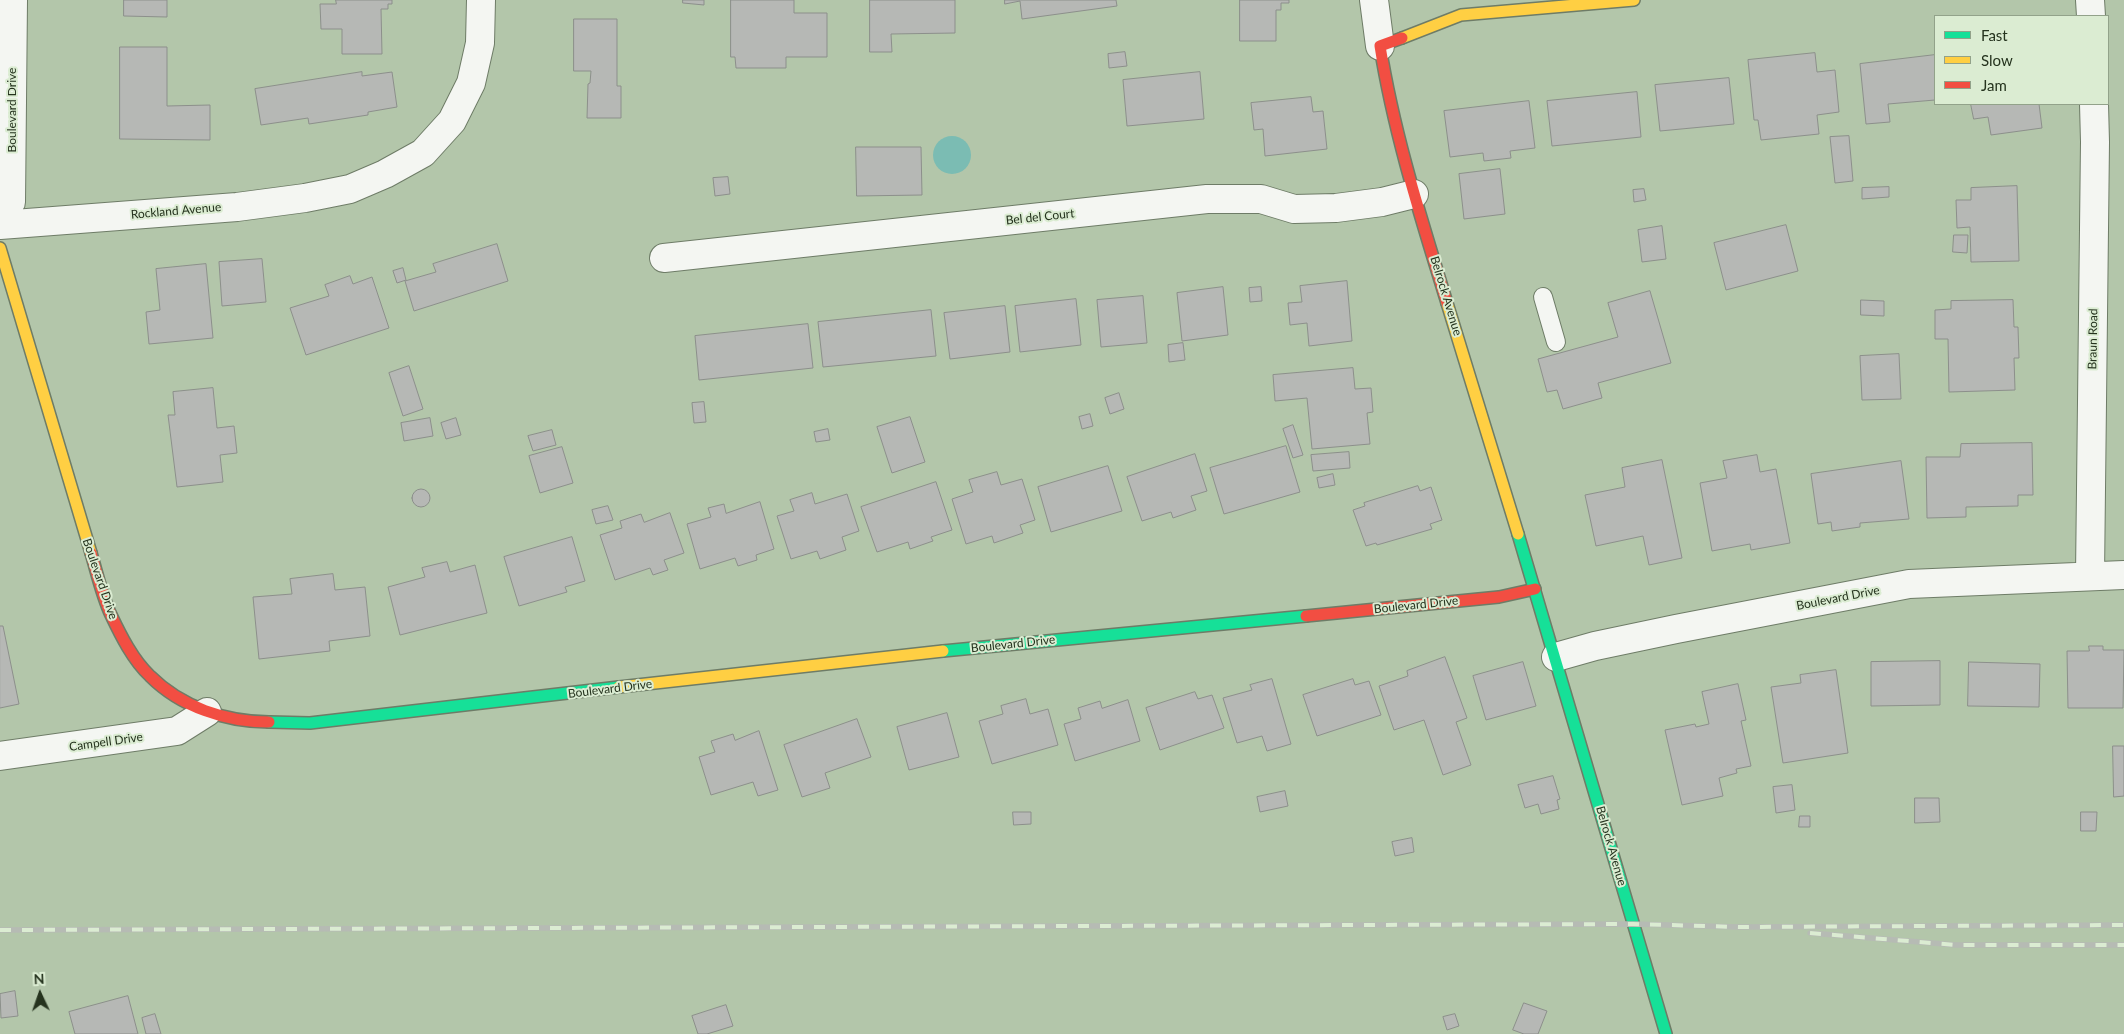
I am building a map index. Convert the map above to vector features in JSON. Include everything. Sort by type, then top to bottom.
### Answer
[{"type":"street","name":"Boulevard Drive","points":[[0,217],[11,202],[13,0]]},
{"type":"street","name":"Rockland Avenue","points":[[0,225],[238,206],[305,198],[350,189],[385,174],[423,153],[452,121],[471,83],[480,42],[481,0]]},
{"type":"street","name":"Belrock Avenue","points":[[1374,0],[1388,97],[1414,194],[1556,657],[1666,1034]]},
{"type":"street","points":[[1380,46],[1461,15],[1634,0]]},
{"type":"street","points":[[2090,0],[2091,15]]},
{"type":"street","name":"Braun Road","points":[[2090,575],[2095,168],[2094,105]]},
{"type":"street","name":"Bel del Court","points":[[664,258],[1207,199],[1261,199],[1294,209],[1336,208],[1382,202],[1414,194]]},
{"type":"street","name":"Boulevard Drive","points":[[0,248],[72,494],[110,613],[131,652],[150,676],[176,696],[207,712],[249,722],[310,723],[880,657],[1498,596],[1535,589]]},
{"type":"street","name":"Boulevard Drive","points":[[1556,657],[1595,646],[1676,629],[1909,584],[2124,575]]},
{"type":"street","name":"Campell Drive","points":[[0,756],[177,731],[207,712]]},
{"type":"lane","points":[[1543,297],[1556,342]]},
{"type":"water","points":[[952,136],[965,142],[971,155],[965,168],[952,174],[939,168],[933,155],[939,142]]},
{"type":"building","points":[[124,0],[167,0],[167,17],[124,16]]},
{"type":"building","points":[[336,0],[392,0],[392,4],[388,4],[388,9],[381,9],[382,54],[342,54],[342,29],[321,29],[320,4],[336,4]]},
{"type":"building","points":[[683,0],[704,0],[704,5],[683,3]]},
{"type":"building","points":[[731,0],[794,0],[794,13],[827,13],[827,57],[786,57],[786,68],[736,68],[735,57],[731,57]]},
{"type":"building","points":[[870,0],[955,0],[955,33],[891,34],[892,52],[870,52]]},
{"type":"building","points":[[1005,0],[1116,0],[1117,6],[1022,19],[1020,1],[1005,4]]},
{"type":"building","points":[[1240,0],[1289,0],[1289,3],[1281,3],[1281,10],[1276,10],[1276,41],[1240,41]]},
{"type":"building","points":[[574,19],[617,19],[617,86],[621,86],[621,118],[587,118],[588,84],[590,83],[591,71],[574,71]]},
{"type":"building","points":[[120,47],[167,47],[167,106],[210,105],[210,140],[120,139]]},
{"type":"building","points":[[1125,52],[1127,66],[1109,68],[1108,54]]},
{"type":"building","points":[[1815,53],[1817,72],[1835,70],[1839,112],[1817,115],[1819,134],[1761,140],[1758,120],[1754,120],[1748,60]]},
{"type":"building","points":[[1934,55],[1934,100],[1888,104],[1890,122],[1866,124],[1860,64]]},
{"type":"building","points":[[362,72],[362,76],[392,72],[397,107],[368,112],[368,115],[309,124],[308,118],[261,125],[255,89]]},
{"type":"building","points":[[1200,72],[1204,119],[1127,126],[1123,80]]},
{"type":"building","points":[[1729,78],[1734,124],[1660,131],[1655,85]]},
{"type":"building","points":[[1637,92],[1641,137],[1552,146],[1547,101]]},
{"type":"building","points":[[1311,97],[1313,112],[1323,111],[1327,149],[1265,156],[1263,129],[1254,130],[1251,103]]},
{"type":"building","points":[[1529,101],[1535,148],[1510,151],[1511,158],[1484,161],[1483,153],[1450,157],[1444,111]]},
{"type":"building","points":[[1971,105],[2039,105],[2042,128],[1991,135],[1988,117],[1974,119]]},
{"type":"building","points":[[1849,136],[1853,181],[1835,183],[1830,137]]},
{"type":"building","points":[[856,147],[921,147],[922,195],[857,196]]},
{"type":"building","points":[[1500,169],[1505,214],[1464,219],[1459,174]]},
{"type":"building","points":[[728,177],[730,194],[715,196],[713,178]]},
{"type":"building","points":[[2017,186],[2019,261],[1971,262],[1970,227],[1957,228],[1956,200],[1971,200],[1971,188]]},
{"type":"building","points":[[1889,187],[1889,197],[1862,199],[1862,188]]},
{"type":"building","points":[[1644,189],[1646,200],[1634,202],[1633,190]]},
{"type":"building","points":[[1786,225],[1798,271],[1726,290],[1714,243]]},
{"type":"building","points":[[1662,226],[1666,259],[1642,262],[1638,230]]},
{"type":"building","points":[[1954,235],[1968,235],[1967,253],[1953,252]]},
{"type":"building","points":[[497,244],[508,281],[414,311],[405,281],[436,272],[433,264]]},
{"type":"building","points":[[262,259],[266,302],[222,306],[219,262]]},
{"type":"building","points":[[206,264],[213,338],[149,344],[146,312],[160,310],[156,269]]},
{"type":"building","points":[[403,268],[406,280],[397,283],[393,271]]},
{"type":"building","points":[[350,276],[353,284],[372,277],[389,328],[306,355],[290,308],[329,296],[325,285]]},
{"type":"building","points":[[1347,281],[1352,341],[1309,346],[1307,323],[1290,325],[1288,303],[1302,302],[1300,286]]},
{"type":"building","points":[[1223,287],[1228,335],[1182,341],[1177,293]]},
{"type":"building","points":[[1261,287],[1262,301],[1250,302],[1249,288]]},
{"type":"building","points":[[1650,291],[1671,363],[1598,383],[1602,398],[1563,409],[1557,390],[1547,392],[1538,359],[1618,337],[1608,303]]},
{"type":"building","points":[[1143,296],[1147,343],[1101,347],[1097,300]]},
{"type":"building","points":[[1076,299],[1081,345],[1020,352],[1015,306]]},
{"type":"building","points":[[1861,300],[1884,301],[1884,316],[1861,315]]},
{"type":"building","points":[[2013,300],[2014,327],[2018,327],[2019,358],[2014,358],[2015,390],[1949,392],[1948,339],[1935,339],[1935,310],[1951,309],[1951,301]]},
{"type":"building","points":[[1005,306],[1010,352],[950,359],[944,313]]},
{"type":"building","points":[[931,310],[936,356],[823,367],[818,322]]},
{"type":"building","points":[[808,324],[813,368],[699,380],[695,336]]},
{"type":"building","points":[[1183,343],[1185,360],[1169,362],[1168,345]]},
{"type":"building","points":[[1899,354],[1901,399],[1862,400],[1860,356]]},
{"type":"building","points":[[409,366],[423,409],[403,416],[389,373]]},
{"type":"building","points":[[1353,368],[1355,389],[1371,388],[1373,412],[1367,413],[1370,444],[1312,449],[1307,398],[1275,401],[1273,375]]},
{"type":"building","points":[[213,388],[217,428],[234,426],[237,453],[220,455],[223,482],[177,487],[168,415],[175,415],[173,392]]},
{"type":"building","points":[[1119,393],[1124,409],[1110,414],[1105,398]]},
{"type":"building","points":[[704,402],[706,422],[694,423],[692,403]]},
{"type":"building","points":[[1090,414],[1093,426],[1082,429],[1079,417]]},
{"type":"building","points":[[910,417],[925,462],[892,473],[877,427]]},
{"type":"building","points":[[430,418],[433,436],[404,441],[401,423]]},
{"type":"building","points":[[456,418],[461,435],[446,439],[441,423]]},
{"type":"building","points":[[1293,425],[1303,455],[1293,458],[1283,429]]},
{"type":"building","points":[[828,429],[830,440],[816,442],[814,432]]},
{"type":"building","points":[[552,430],[556,445],[533,451],[528,436]]},
{"type":"building","points":[[2032,443],[2033,495],[2018,495],[2018,506],[1966,507],[1966,517],[1927,518],[1926,457],[1960,457],[1961,444]]},
{"type":"building","points":[[1286,446],[1300,492],[1224,514],[1210,468]]},
{"type":"building","points":[[562,447],[573,483],[540,493],[529,456]]},
{"type":"building","points":[[1349,452],[1350,468],[1313,471],[1311,455]]},
{"type":"building","points":[[1195,454],[1207,491],[1191,496],[1196,510],[1173,518],[1171,512],[1142,521],[1127,477]]},
{"type":"building","points":[[1757,455],[1760,472],[1776,469],[1790,543],[1751,550],[1750,544],[1712,551],[1700,483],[1727,478],[1723,461]]},
{"type":"building","points":[[1662,460],[1682,558],[1649,565],[1643,536],[1596,546],[1585,495],[1625,487],[1622,468]]},
{"type":"building","points":[[1901,461],[1909,519],[1860,523],[1860,527],[1832,531],[1831,522],[1818,524],[1811,474]]},
{"type":"building","points":[[1108,466],[1122,511],[1051,532],[1038,487]]},
{"type":"building","points":[[997,472],[1001,485],[1022,479],[1035,520],[1020,525],[1023,533],[994,543],[992,536],[966,544],[952,499],[973,492],[969,480]]},
{"type":"building","points":[[1333,474],[1335,485],[1319,488],[1317,478]]},
{"type":"building","points":[[936,482],[952,530],[931,537],[933,541],[910,549],[908,542],[877,552],[861,507]]},
{"type":"building","points":[[1418,486],[1420,491],[1431,487],[1442,520],[1430,524],[1432,529],[1377,545],[1376,543],[1366,546],[1353,510],[1365,506],[1364,503]]},
{"type":"building","points":[[421,489],[427,492],[430,498],[427,504],[421,507],[415,504],[412,498],[415,492]]},
{"type":"building","points":[[812,493],[815,504],[847,494],[859,531],[842,537],[846,550],[820,559],[817,551],[791,559],[777,516],[794,511],[790,500]]},
{"type":"building","points":[[760,502],[774,549],[756,555],[757,560],[738,566],[735,558],[700,569],[687,524],[711,517],[708,508],[724,504],[726,513]]},
{"type":"building","points":[[608,506],[613,520],[596,524],[592,510]]},
{"type":"building","points":[[670,513],[684,553],[664,560],[668,570],[653,575],[650,568],[615,580],[600,535],[622,528],[620,521],[641,514],[644,522]]},
{"type":"building","points":[[572,537],[585,581],[565,587],[567,592],[519,606],[504,557]]},
{"type":"building","points":[[447,562],[450,572],[475,565],[487,613],[400,635],[388,587],[425,577],[422,568]]},
{"type":"building","points":[[333,574],[335,590],[365,587],[370,636],[329,641],[330,651],[259,659],[253,597],[292,594],[290,579]]},
{"type":"building","points":[[0,626],[3,626],[19,704],[0,708]]},
{"type":"building","points":[[2089,646],[2103,646],[2103,650],[2124,650],[2123,708],[2068,708],[2067,651],[2089,651]]},
{"type":"building","points":[[1445,657],[1467,718],[1456,722],[1471,765],[1443,775],[1424,720],[1394,730],[1379,686],[1408,676],[1407,671]]},
{"type":"building","points":[[1940,661],[1940,705],[1871,706],[1871,662]]},
{"type":"building","points":[[1523,662],[1536,706],[1486,720],[1473,676]]},
{"type":"building","points":[[1969,662],[2040,664],[2039,707],[1968,706]]},
{"type":"building","points":[[1836,670],[1848,753],[1783,763],[1771,687],[1801,683],[1800,675]]},
{"type":"building","points":[[1272,679],[1291,744],[1267,751],[1262,736],[1237,743],[1223,698],[1252,690],[1250,685]]},
{"type":"building","points":[[1353,679],[1355,685],[1369,681],[1381,715],[1317,736],[1303,695]]},
{"type":"building","points":[[1738,684],[1746,720],[1741,721],[1751,766],[1736,769],[1737,773],[1719,778],[1723,796],[1682,805],[1665,730],[1695,724],[1696,727],[1709,724],[1702,692]]},
{"type":"building","points":[[1195,692],[1198,699],[1212,695],[1224,728],[1160,750],[1146,708]]},
{"type":"building","points":[[1026,699],[1030,714],[1048,709],[1058,745],[992,764],[979,721],[1003,714],[1001,706]]},
{"type":"building","points":[[1128,700],[1140,741],[1075,761],[1064,724],[1081,719],[1078,708],[1100,701],[1102,708]]},
{"type":"building","points":[[947,713],[959,757],[909,770],[897,727]]},
{"type":"building","points":[[857,719],[871,757],[825,773],[830,788],[802,797],[784,745]]},
{"type":"building","points":[[759,731],[778,790],[758,796],[753,782],[711,795],[699,757],[715,752],[711,741],[733,734],[735,740]]},
{"type":"building","points":[[2113,746],[2124,746],[2124,796],[2114,797]]},
{"type":"building","points":[[1553,776],[1560,799],[1557,800],[1559,809],[1541,814],[1538,804],[1525,808],[1518,785]]},
{"type":"building","points":[[1792,785],[1795,810],[1776,813],[1773,787]]},
{"type":"building","points":[[1285,791],[1288,806],[1260,812],[1257,797]]},
{"type":"building","points":[[1915,798],[1939,798],[1940,822],[1915,823]]},
{"type":"building","points":[[1013,812],[1031,812],[1031,824],[1014,825]]},
{"type":"building","points":[[2081,812],[2097,812],[2096,831],[2081,831]]},
{"type":"building","points":[[1800,816],[1810,816],[1810,827],[1799,827]]},
{"type":"building","points":[[1412,838],[1414,852],[1395,856],[1392,842]]},
{"type":"building","points":[[15,991],[18,1016],[1,1018],[0,994]]},
{"type":"building","points":[[128,996],[138,1034],[75,1034],[69,1012]]},
{"type":"building","points":[[1524,1003],[1547,1011],[1538,1034],[1524,1034],[1513,1030]]},
{"type":"building","points":[[726,1005],[733,1026],[707,1034],[698,1034],[692,1016]]},
{"type":"building","points":[[155,1014],[161,1034],[146,1034],[142,1018]]},
{"type":"building","points":[[1455,1014],[1459,1026],[1447,1030],[1443,1017]]},
{"type":"railway","points":[[0,930],[1633,924],[1738,927],[2124,925]]},
{"type":"railway","points":[[1810,933],[1956,945],[2124,945]]},
{"type":"traffic: fast","points":[[1518,534],[1666,1034]]},
{"type":"traffic: fast","points":[[943,651],[1306,616]]},
{"type":"traffic: fast","points":[[269,722],[310,723],[619,687]]},
{"type":"traffic: slow","points":[[1402,38],[1461,15],[1634,0]]},
{"type":"traffic: slow","points":[[0,248],[91,553]]},
{"type":"traffic: slow","points":[[1447,303],[1518,534]]},
{"type":"traffic: slow","points":[[619,687],[943,651]]},
{"type":"traffic: jam","points":[[1402,38],[1380,46],[1400,144],[1447,303]]},
{"type":"traffic: jam","points":[[91,553],[102,592],[111,615],[133,655],[150,676],[176,696],[205,711],[237,719],[269,722]]},
{"type":"traffic: jam","points":[[1306,616],[1499,597],[1535,589]]}]
